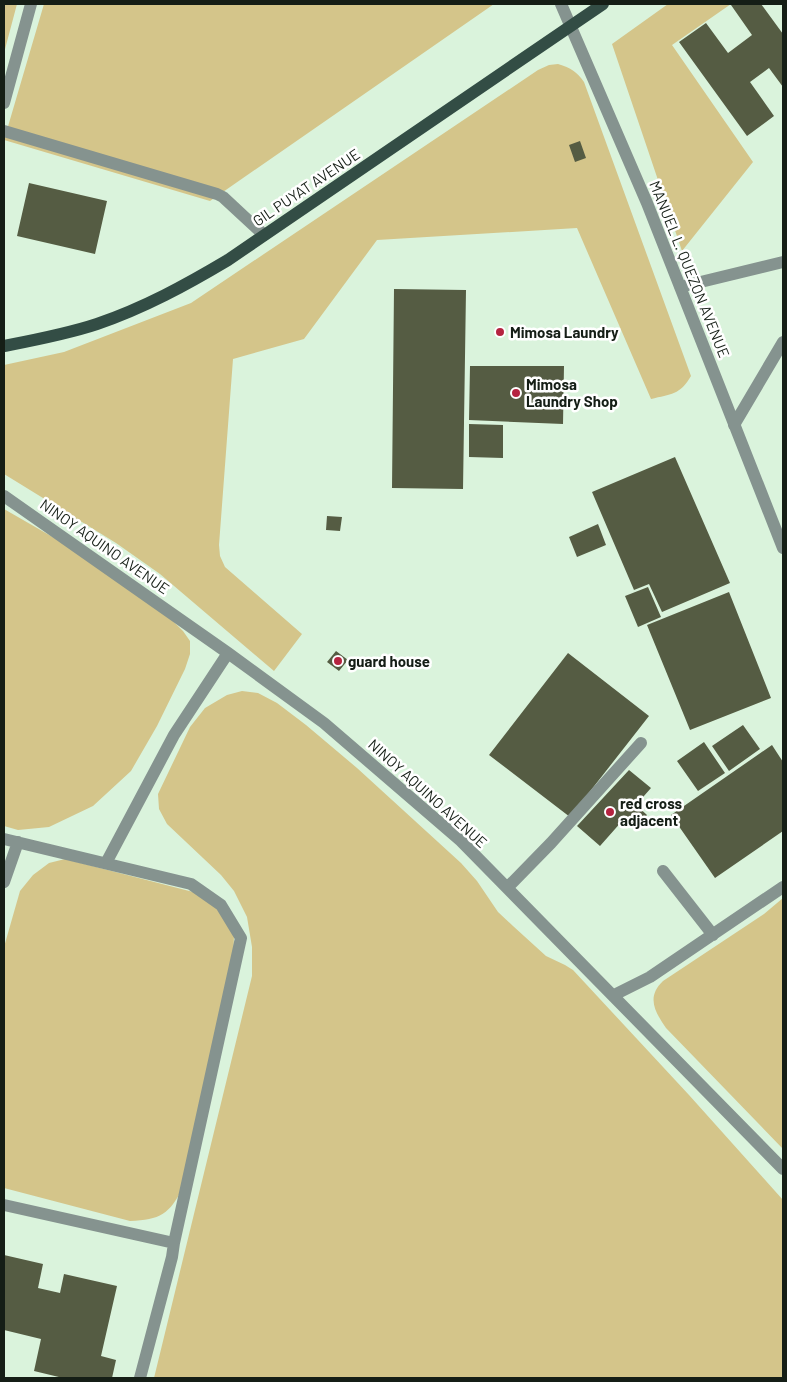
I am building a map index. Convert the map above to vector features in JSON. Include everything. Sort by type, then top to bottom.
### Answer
[{"type":"main road","name":"GIL PUYAT AVENUE","points":[[4,346],[60,335],[97,324],[146,305],[182,287],[228,260],[603,4]]},
{"type":"street","points":[[4,103],[31,4]]},
{"type":"street","name":"MANUEL L. QUEZON AVENUE","points":[[561,4],[647,203],[783,548]]},
{"type":"street","points":[[4,131],[217,194],[223,197],[264,235]]},
{"type":"street","points":[[680,287],[783,262]]},
{"type":"street","points":[[734,425],[783,342]]},
{"type":"street","name":"NINOY AQUINO AVENUE","points":[[4,496],[228,653],[324,723],[461,842],[614,995],[783,1169]]},
{"type":"street","points":[[106,863],[174,735],[228,653]]},
{"type":"street","points":[[507,888],[551,843],[641,742]]},
{"type":"street","points":[[4,839],[191,884],[221,905],[240,938],[172,1257],[140,1378]]},
{"type":"street","points":[[4,882],[18,842]]},
{"type":"street","points":[[663,871],[712,935]]},
{"type":"street","points":[[614,995],[650,977],[783,887]]},
{"type":"street","points":[[4,1206],[174,1243]]},
{"type":"shaded area","points":[[4,4],[17,4],[4,53]]},
{"type":"shaded area","points":[[44,4],[494,4],[210,201],[4,140]]},
{"type":"shaded area","points":[[668,4],[731,4],[672,45],[753,162],[682,251],[612,44]]},
{"type":"shaded area","points":[[558,64],[573,71],[584,82],[691,376],[679,390],[670,395],[651,399],[577,228],[377,240],[304,339],[233,359],[219,545],[220,556],[225,567],[302,634],[274,671],[160,574],[116,543],[4,474],[4,365],[64,352],[191,303],[538,70],[549,65]]},
{"type":"shaded area","points":[[4,509],[84,555],[168,616],[190,641],[190,654],[185,669],[157,726],[131,771],[93,806],[49,827],[18,830],[4,826]]},
{"type":"shaded area","points":[[242,691],[258,693],[277,703],[306,725],[357,768],[461,863],[477,881],[498,912],[546,956],[573,970],[783,1200],[783,1378],[154,1378],[252,976],[252,947],[247,917],[234,891],[221,875],[167,824],[159,809],[158,794],[190,727],[205,708],[227,695]]},
{"type":"shaded area","points":[[65,859],[197,893],[215,904],[234,935],[233,966],[183,1187],[173,1204],[163,1214],[149,1219],[130,1221],[4,1188],[4,947],[20,891],[33,875],[49,863]]},
{"type":"shaded area","points":[[783,898],[783,1149],[666,1028],[658,1016],[654,999],[658,987],[663,981],[764,914]]},
{"type":"building","points":[[761,4],[783,34],[783,87],[769,68],[750,82],[774,116],[747,136],[679,42],[706,23],[728,53],[752,35],[731,5]]},
{"type":"building","points":[[580,141],[586,158],[575,162],[569,145]]},
{"type":"building","points":[[29,183],[107,201],[95,254],[17,236]]},
{"type":"building","points":[[394,289],[466,290],[463,489],[392,488]]},
{"type":"building","name":"Mimosa Laundry Shop","points":[[470,366],[564,366],[563,424],[469,420]]},
{"type":"building","points":[[469,424],[503,425],[503,458],[469,457]]},
{"type":"building","points":[[675,457],[730,583],[662,612],[649,584],[634,590],[592,492]]},
{"type":"building","points":[[327,516],[342,517],[340,531],[326,530]]},
{"type":"building","points":[[598,524],[606,545],[577,557],[569,537]]},
{"type":"building","points":[[648,587],[661,617],[638,627],[625,596]]},
{"type":"building","points":[[729,592],[771,698],[690,730],[647,625]]},
{"type":"building","name":"guard house","points":[[336,651],[348,660],[339,671],[327,662]]},
{"type":"building","points":[[568,653],[649,716],[570,817],[489,755]]},
{"type":"building","points":[[743,725],[760,749],[729,771],[712,746]]},
{"type":"building","points":[[704,742],[725,773],[698,791],[677,761]]},
{"type":"building","points":[[772,745],[783,762],[783,831],[715,878],[671,815]]},
{"type":"building","name":"red cross adjacent","points":[[629,770],[651,788],[636,805],[647,815],[634,829],[623,820],[600,846],[577,826]]},
{"type":"building","points":[[4,1255],[43,1264],[38,1288],[60,1293],[64,1274],[117,1286],[101,1356],[116,1360],[112,1378],[63,1378],[34,1371],[41,1339],[4,1330]]},
{"type":"place","name":"Mimosa Laundry","points":[[500,332]]},
{"type":"place","name":"Mimosa Laundry Shop","points":[[516,393]]},
{"type":"place","name":"guard house","points":[[338,661]]},
{"type":"place","name":"red cross adjacent","points":[[610,812]]}]
